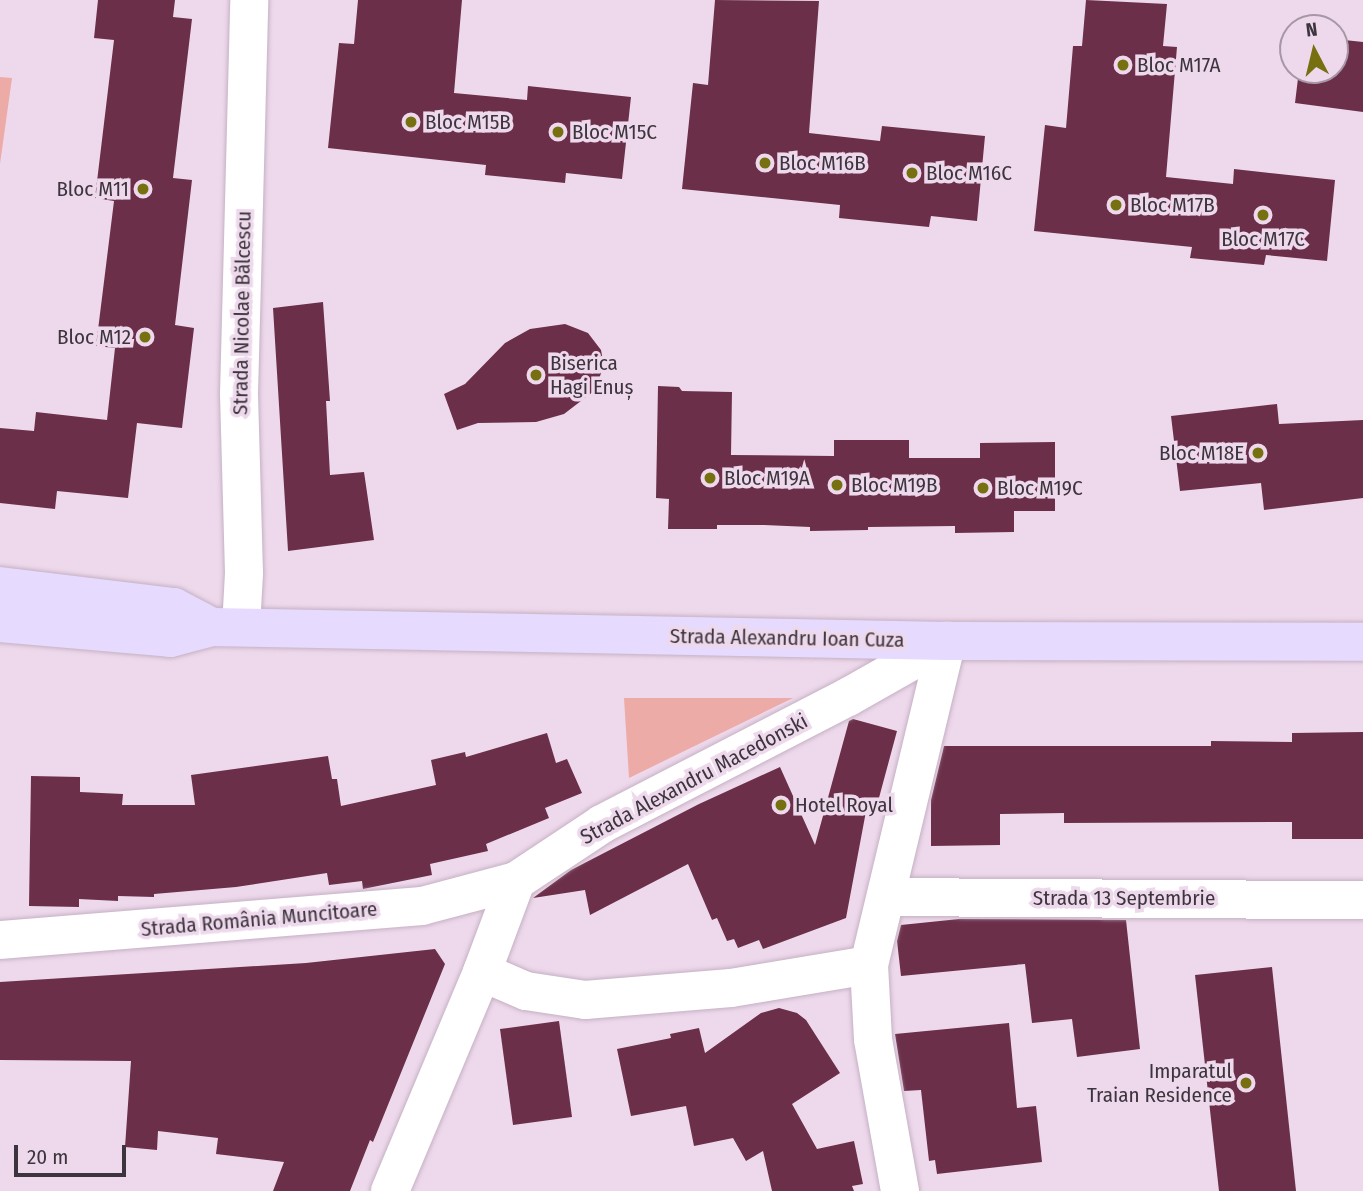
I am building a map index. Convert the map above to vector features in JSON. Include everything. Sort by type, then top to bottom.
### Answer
[{"type":"main road","name":"Strada Alexandru Ioan Cuza","points":[[0,586],[174,607],[226,627]]},
{"type":"main road","name":"Strada Alexandru Ioan Cuza","points":[[0,623],[170,638],[226,627],[947,641],[1363,642]]},
{"type":"street","name":"Strada Nicolae Bălcescu","points":[[226,627],[244,573],[239,380],[249,0]]},
{"type":"street","name":"Strada Alexandru Macedonski","points":[[516,881],[602,824],[848,697],[947,641]]},
{"type":"street","points":[[900,1191],[873,1039],[869,965],[947,641]]},
{"type":"street","points":[[390,1191],[482,972],[516,881]]},
{"type":"street","name":"Strada România Muncitoare","points":[[0,940],[422,906],[516,881]]},
{"type":"street","name":"Strada 13 Septembrie","points":[[886,897],[1363,900]]},
{"type":"street","points":[[482,972],[526,990],[584,1000],[731,988],[869,965]]},
{"type":"shaded area","points":[[0,77],[12,78],[0,164]]},
{"type":"shaded area","points":[[624,698],[793,698],[629,778]]},
{"type":"building","points":[[98,0],[175,0],[173,17],[192,19],[173,178],[192,180],[175,325],[194,328],[182,428],[137,423],[128,498],[57,491],[55,509],[0,503],[0,428],[34,431],[36,412],[107,420],[115,348],[96,346],[114,201],[95,198],[114,40],[94,38]]},
{"type":"building","points":[[358,0],[462,0],[454,93],[527,100],[528,86],[631,97],[622,179],[566,173],[565,183],[485,175],[486,165],[328,148],[339,43],[354,44]]},
{"type":"building","points":[[715,0],[819,1],[809,133],[880,141],[882,126],[985,136],[977,221],[931,216],[929,227],[839,218],[840,205],[682,189],[693,83],[708,85]]},
{"type":"building","points":[[1086,0],[1167,4],[1163,46],[1177,47],[1166,177],[1233,184],[1234,169],[1335,180],[1327,261],[1266,255],[1264,265],[1190,258],[1192,247],[1034,231],[1045,125],[1066,128],[1073,46],[1082,46]]},
{"type":"building","points":[[1349,40],[1363,42],[1363,112],[1295,103],[1297,84],[1349,84]]},
{"type":"building","points":[[323,302],[330,401],[326,401],[330,475],[364,472],[374,540],[288,551],[273,308]]},
{"type":"building","name":"Biserica Hagi Enuș","points":[[565,324],[588,333],[601,350],[604,366],[594,391],[564,414],[536,422],[478,423],[457,430],[444,394],[465,384],[505,343],[530,329]]},
{"type":"building","points":[[658,386],[679,387],[682,391],[732,392],[731,455],[834,456],[834,440],[909,440],[909,458],[980,458],[980,443],[1055,442],[1055,511],[1014,511],[1014,532],[955,533],[955,526],[810,531],[810,527],[717,525],[717,529],[668,529],[669,499],[656,498]]},
{"type":"building","name":"Bloc M18E","points":[[1277,404],[1279,424],[1363,420],[1363,498],[1264,510],[1261,483],[1180,491],[1171,416]]},
{"type":"building","points":[[853,719],[897,731],[876,809],[867,806],[846,918],[763,949],[759,940],[738,948],[734,939],[727,941],[717,918],[712,920],[688,864],[590,915],[585,890],[533,898],[571,870],[699,804],[780,767],[815,845],[849,721]]},
{"type":"building","points":[[1363,732],[1363,839],[1292,839],[1292,822],[1064,823],[1064,813],[1000,814],[1000,845],[931,846],[931,800],[944,746],[1211,746],[1211,741],[1292,742],[1292,733]]},
{"type":"building","points":[[547,733],[556,763],[567,759],[582,793],[545,808],[549,818],[486,844],[488,851],[430,864],[432,875],[363,889],[362,881],[329,885],[327,873],[236,887],[154,894],[154,897],[118,896],[118,901],[79,899],[79,907],[29,906],[31,776],[80,777],[80,792],[123,794],[122,805],[195,805],[191,775],[328,756],[332,779],[337,779],[341,806],[436,785],[431,760],[465,752],[466,757]]},
{"type":"building","points":[[959,919],[1126,920],[1140,1049],[1077,1057],[1072,1019],[1032,1023],[1025,964],[901,976],[897,941],[901,925]]},
{"type":"building","points":[[435,949],[445,964],[373,1142],[370,1140],[350,1191],[273,1191],[284,1162],[216,1154],[218,1138],[158,1131],[157,1150],[125,1147],[131,1061],[0,1060],[0,982],[306,963]]},
{"type":"building","name":"Imparatul Traian Residence","points":[[1272,967],[1296,1191],[1219,1191],[1195,975]]},
{"type":"building","points":[[779,1008],[797,1013],[806,1020],[840,1073],[792,1104],[817,1149],[854,1141],[863,1184],[852,1186],[854,1191],[772,1191],[763,1151],[746,1161],[733,1138],[694,1146],[686,1106],[631,1116],[617,1049],[671,1038],[670,1034],[699,1028],[705,1053],[761,1013]]},
{"type":"building","points":[[559,1021],[572,1117],[513,1125],[500,1029]]},
{"type":"building","points":[[1009,1023],[1017,1108],[1036,1106],[1042,1162],[937,1174],[935,1160],[929,1161],[921,1090],[904,1091],[895,1034]]},
{"type":"place","name":"Bloc M17A","points":[[1123,65]]},
{"type":"place","name":"Bloc M15B","points":[[411,122]]},
{"type":"place","name":"Bloc M15C","points":[[558,132]]},
{"type":"place","name":"Bloc M16B","points":[[765,163]]},
{"type":"place","name":"Bloc M16C","points":[[912,173]]},
{"type":"place","name":"Bloc M11","points":[[143,189]]},
{"type":"place","name":"Bloc M17B","points":[[1116,205]]},
{"type":"place","name":"Bloc M17C","points":[[1263,215]]},
{"type":"place","name":"Bloc M12","points":[[145,337]]},
{"type":"place","name":"Biserica Hagi Enuș","points":[[536,375]]},
{"type":"place","name":"Bloc M18E","points":[[1258,453]]},
{"type":"place","name":"Bloc M19A","points":[[710,478]]},
{"type":"place","name":"Bloc M19B","points":[[837,485]]},
{"type":"place","name":"Bloc M19C","points":[[983,488]]},
{"type":"place","name":"Hotel Royal","points":[[781,805]]},
{"type":"place","name":"Imparatul Traian Residence","points":[[1246,1083]]}]
